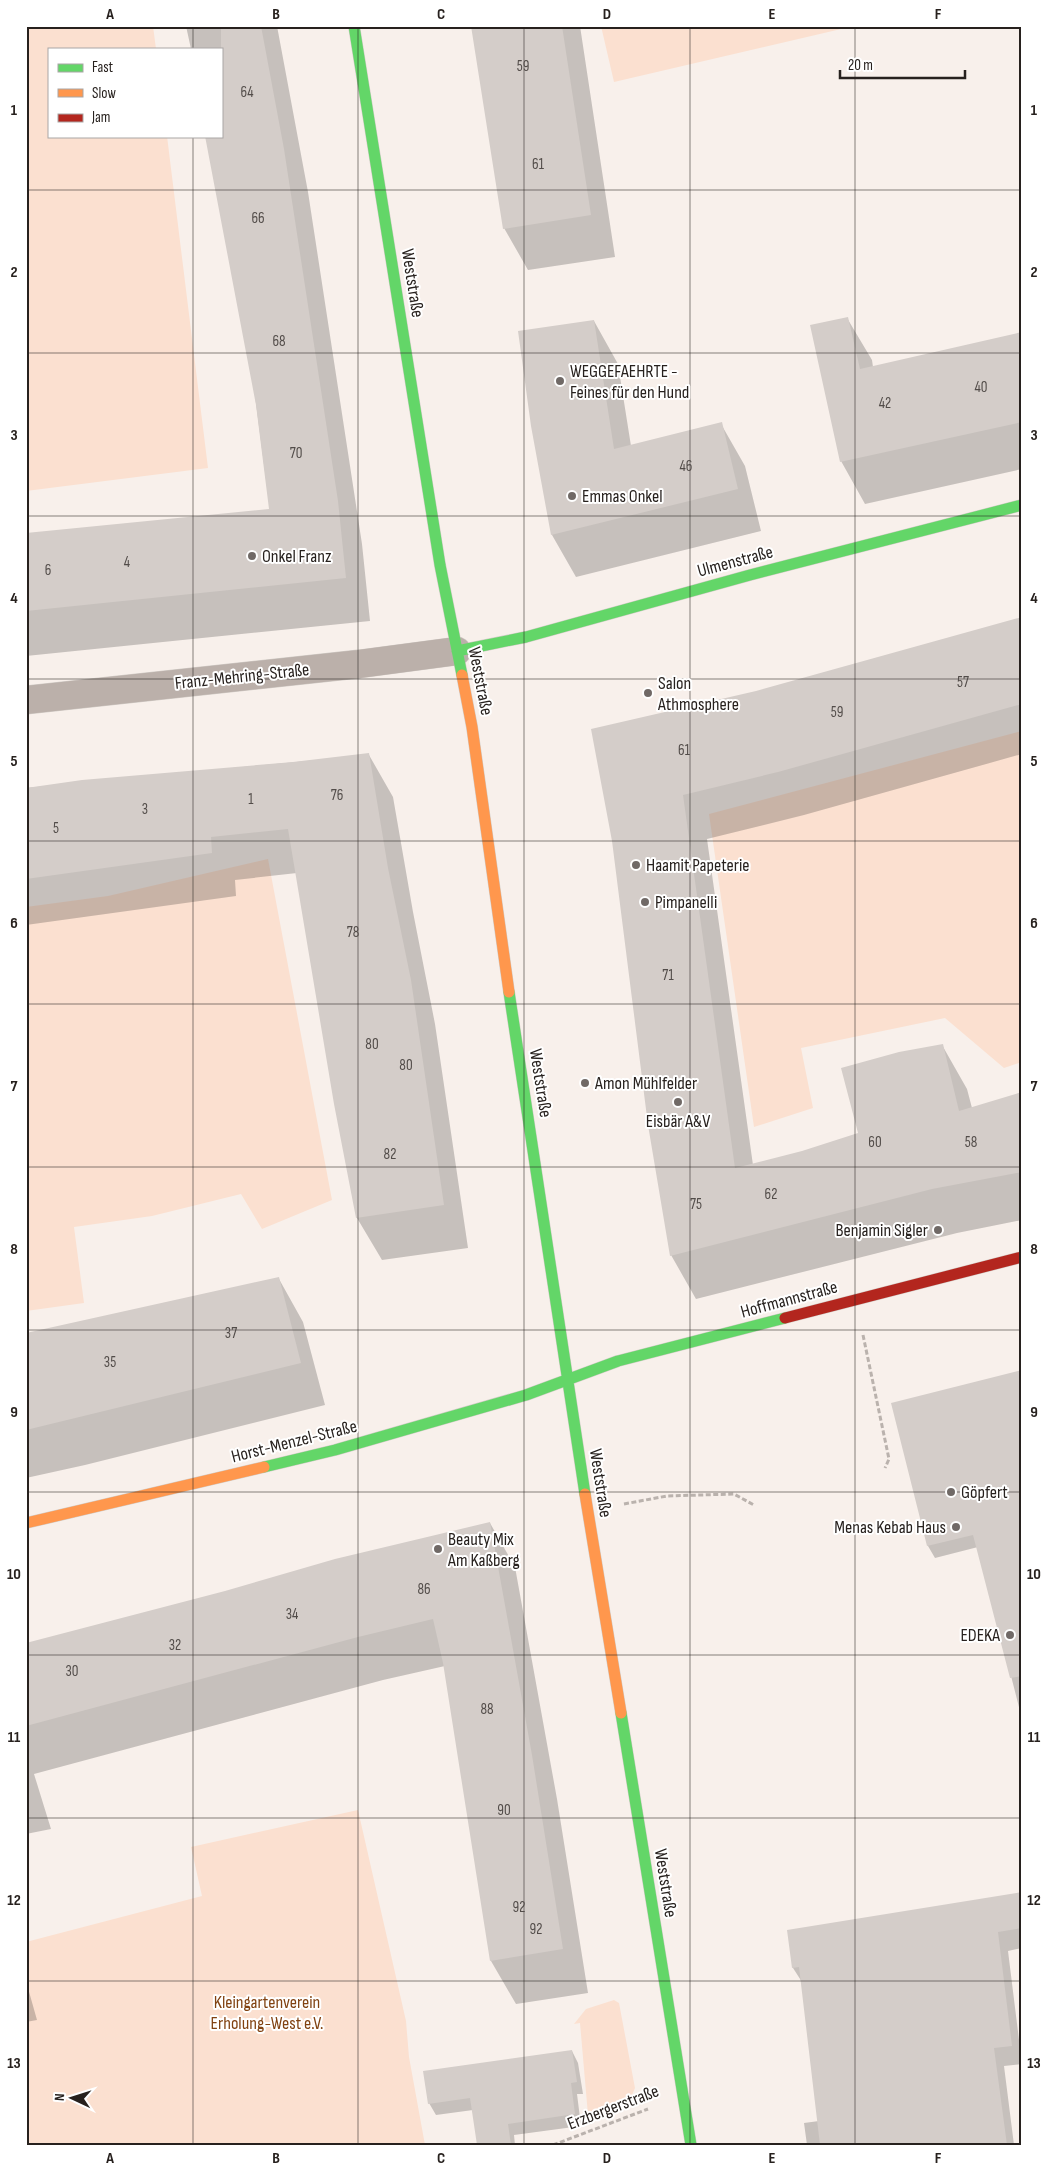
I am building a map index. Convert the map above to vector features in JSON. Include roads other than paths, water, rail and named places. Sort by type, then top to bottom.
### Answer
[{"type":"street","name":"Weststraße","points":[[354,26],[440,565],[473,735],[501,943],[588,1517],[691,2145]]},
{"type":"street","name":"Ulmenstraße","points":[[457,651],[526,637],[750,575],[1022,505]]},
{"type":"street","name":"Franz-Mehring-Straße","points":[[26,700],[359,664],[457,651]]},
{"type":"street","name":"Hoffmannstraße","points":[[567,1381],[618,1361],[1022,1256]]},
{"type":"street","name":"Horst-Menzel-Straße","points":[[26,1523],[335,1450],[526,1395],[567,1381]]},
{"type":"place","name":"WEGGEFAEHRTE - Feines für den Hund","points":[[560,381]]},
{"type":"place","name":"Emmas Onkel","points":[[572,496]]},
{"type":"place","name":"Onkel Franz","points":[[252,556]]},
{"type":"place","name":"Salon Athmosphere","points":[[648,693]]},
{"type":"place","name":"Haamit Papeterie","points":[[636,865]]},
{"type":"place","name":"Pimpanelli","points":[[645,902]]},
{"type":"place","name":"Amon Mühlfelder","points":[[585,1083]]},
{"type":"place","name":"Eisbär A&V","points":[[678,1102]]},
{"type":"place","name":"Benjamin Sigler","points":[[938,1230]]},
{"type":"place","name":"Göpfert","points":[[951,1492]]},
{"type":"place","name":"Menas Kebab Haus","points":[[956,1527]]},
{"type":"place","name":"Beauty Mix Am Kaßberg","points":[[438,1549]]},
{"type":"place","name":"EDEKA","points":[[1010,1635]]},
{"type":"park label","name":"Kleingartenverein Erholung-West e.V.","points":[[267,2012]]}]
